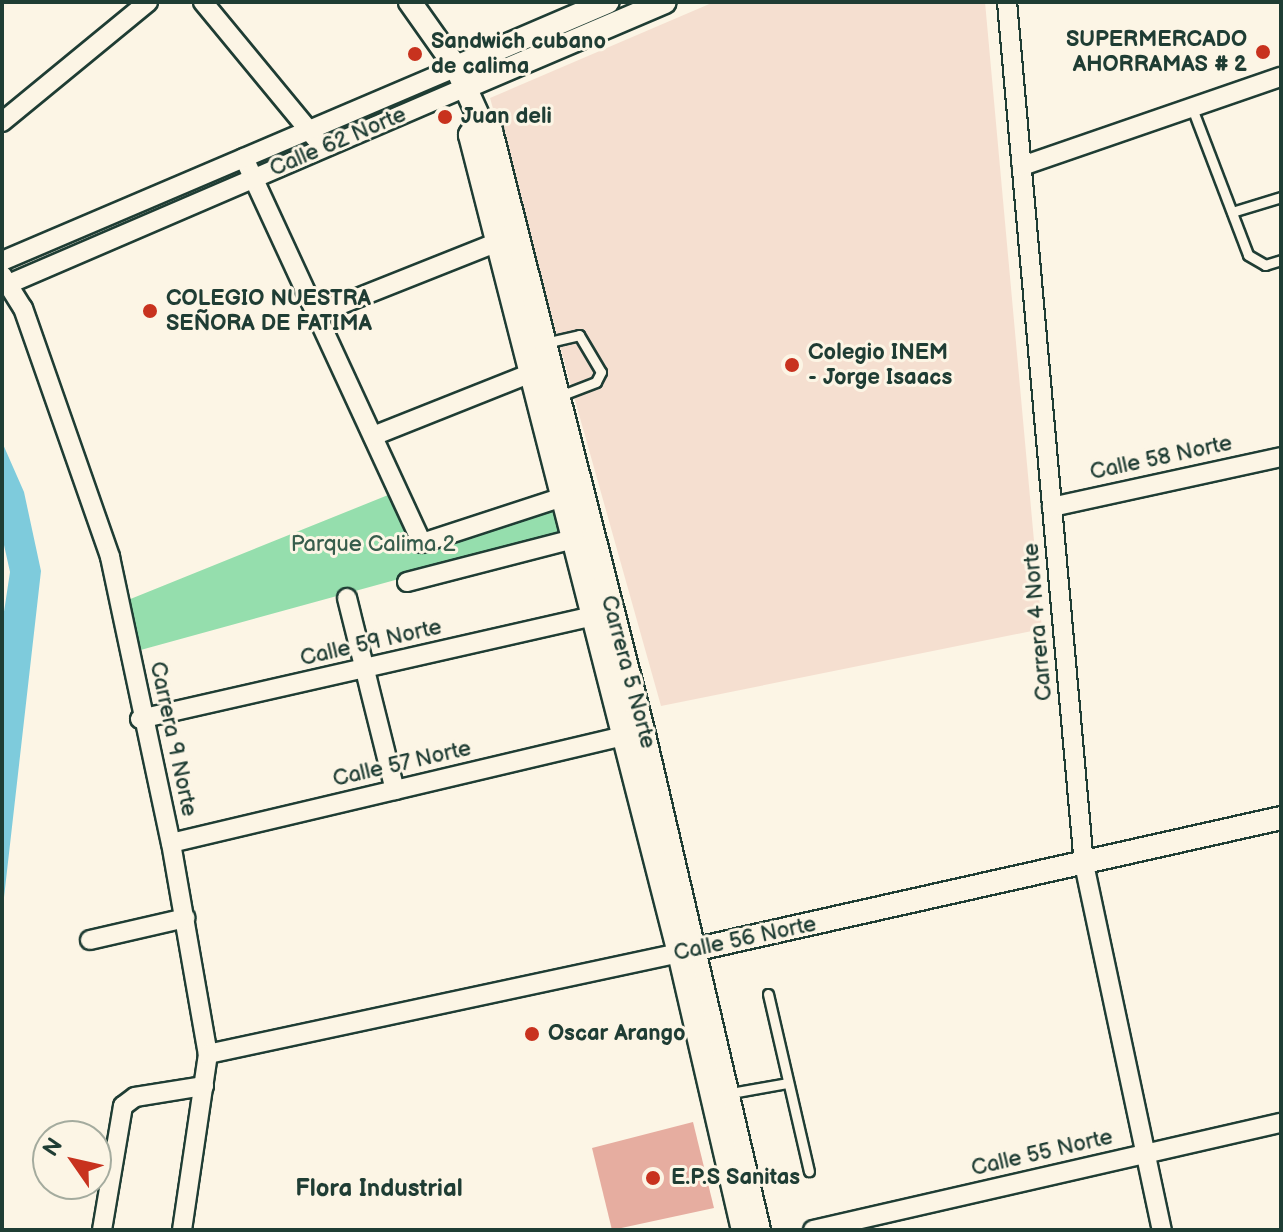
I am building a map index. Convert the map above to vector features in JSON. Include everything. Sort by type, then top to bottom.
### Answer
[{"type":"street","points":[[2,122],[148,2]]},
{"type":"street","points":[[203,2],[323,147]]},
{"type":"street","name":"Carrera 5 Norte","points":[[410,2],[461,77],[480,120],[470,135],[545,343],[541,369],[559,396],[572,494],[573,539],[643,730],[743,1230]]},
{"type":"street","name":"Calle 62 Norte","points":[[7,279],[254,179],[608,2]]},
{"type":"street","name":"Calle 62 Norte","points":[[2,261],[309,130],[665,2]]},
{"type":"street","name":"Carrera 4 Norte","points":[[1007,2],[1084,864],[1162,1230]]},
{"type":"street","points":[[1022,166],[1281,77]]},
{"type":"street","points":[[244,158],[422,543],[572,494]]},
{"type":"street","points":[[317,314],[508,238]]},
{"type":"street","name":"Carrera 5 Norte","points":[[508,238],[602,614],[620,738],[731,1093],[759,1230]]},
{"type":"street","name":"Carrera 9 Norte","points":[[7,279],[110,557],[140,719],[171,843],[185,918],[208,1054],[182,1230]]},
{"type":"street","points":[[373,436],[541,369]]},
{"type":"street","name":"Calle 58 Norte","points":[[1052,507],[1281,457]]},
{"type":"street","points":[[407,582],[573,539]]},
{"type":"street","points":[[347,598],[395,790]]},
{"type":"street","name":"Calle 59 Norte","points":[[140,719],[602,614]]},
{"type":"street","name":"Calle 57 Norte","points":[[171,843],[620,738],[643,730]]},
{"type":"street","name":"Calle 56 Norte","points":[[208,1054],[688,952],[1281,818]]},
{"type":"street","points":[[90,940],[185,918]]},
{"type":"street","points":[[102,1230],[123,1106],[135,1097],[204,1086]]},
{"type":"street","name":"Calle 55 Norte","points":[[813,1230],[1281,1123]]},
{"type":"lane","points":[[1192,108],[1248,255],[1265,265],[1281,260]]},
{"type":"lane","points":[[1232,212],[1281,197]]},
{"type":"lane","points":[[545,343],[579,335],[601,372],[596,382],[559,396]]},
{"type":"lane","points":[[768,994],[809,1171]]},
{"type":"lane","points":[[731,1093],[788,1083]]},
{"type":"shaded area","name":"Colegio INEM - Jorge Isaacs","points":[[714,2],[985,2],[1042,629],[661,706],[490,98]]},
{"type":"green space","name":"Parque Calima 2","points":[[398,491],[423,543],[552,500],[563,534],[137,651],[123,602]]},
{"type":"water","points":[[2,442],[24,492],[41,571],[2,915],[2,625],[10,572],[2,536]]},
{"type":"building","name":"E.P.S Sanitas","points":[[693,1122],[714,1208],[612,1230],[592,1148]]},
{"type":"place","name":"SUPERMERCADO AHORRAMAS # 2","points":[[1263,52]]},
{"type":"place","name":"Sandwich cubano de calima","points":[[415,54]]},
{"type":"place","name":"Juan deli","points":[[445,117]]},
{"type":"place","name":"COLEGIO NUESTRA SEÑORA DE FATIMA","points":[[150,311]]},
{"type":"place","name":"Colegio INEM - Jorge Isaacs","points":[[792,365]]},
{"type":"place","name":"Oscar Arango","points":[[532,1034]]},
{"type":"place","name":"E.P.S Sanitas","points":[[653,1178]]},
{"type":"district","name":"Flora Industrial","points":[[379,1189]]}]
